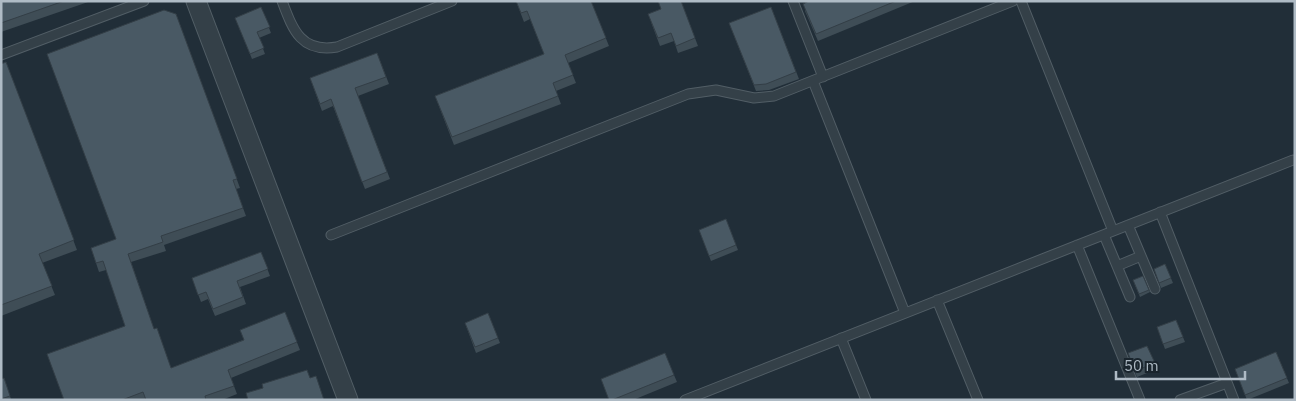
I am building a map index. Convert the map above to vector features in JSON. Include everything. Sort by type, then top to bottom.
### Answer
[{"type":"street","points":[[196,1],[348,400]]},
{"type":"lane","points":[[1,55],[144,1]]},
{"type":"lane","points":[[282,1],[290,24],[302,39],[309,45],[328,48],[338,47],[452,1]]},
{"type":"lane","points":[[793,1],[823,77]]},
{"type":"lane","points":[[331,235],[688,94],[716,90],[754,98],[767,97],[813,81],[1013,1]]},
{"type":"lane","points":[[1020,1],[1113,231]]},
{"type":"lane","points":[[813,81],[905,313]]},
{"type":"lane","points":[[685,400],[1293,160]]},
{"type":"lane","points":[[1160,212],[1234,400]]},
{"type":"lane","points":[[1128,225],[1155,289]]},
{"type":"lane","points":[[1104,234],[1130,296]]},
{"type":"lane","points":[[1077,245],[1140,400]]},
{"type":"lane","points":[[1117,266],[1141,256]]},
{"type":"lane","points":[[937,300],[978,400]]},
{"type":"lane","points":[[842,338],[866,400]]},
{"type":"lane","points":[[1180,400],[1227,383]]},
{"type":"building","points":[[1,1],[64,1],[1,23]]},
{"type":"building","points":[[516,1],[591,1],[606,38],[565,55],[573,75],[553,83],[558,96],[452,137],[435,96],[544,54],[527,11],[521,13]]},
{"type":"building","points":[[658,1],[681,1],[695,38],[676,46],[671,33],[658,38],[648,14],[661,9]]},
{"type":"building","points":[[809,1],[896,1],[816,34],[803,4]]},
{"type":"building","points":[[261,7],[270,27],[257,32],[264,48],[250,54],[235,18]]},
{"type":"building","points":[[771,7],[796,72],[766,84],[754,85],[729,23]]},
{"type":"building","points":[[164,10],[176,14],[237,179],[233,180],[243,208],[161,236],[163,242],[128,254],[154,329],[157,328],[171,368],[244,340],[240,330],[285,312],[297,342],[228,370],[234,386],[205,396],[206,400],[146,400],[143,392],[122,400],[64,400],[47,354],[125,326],[103,261],[96,263],[91,248],[116,239],[47,54]]},
{"type":"building","points":[[377,53],[386,77],[355,88],[387,172],[362,182],[331,99],[320,104],[310,78]]},
{"type":"building","points":[[6,62],[74,240],[39,254],[52,286],[1,305],[1,64]]},
{"type":"building","points":[[726,219],[736,245],[709,256],[699,230]]},
{"type":"building","points":[[261,252],[268,269],[237,281],[243,297],[213,309],[206,292],[198,295],[192,278]]},
{"type":"building","points":[[1165,264],[1171,278],[1159,283],[1154,269]]},
{"type":"building","points":[[1143,276],[1149,290],[1139,294],[1133,280]]},
{"type":"building","points":[[488,313],[498,338],[475,347],[465,323]]},
{"type":"building","points":[[1176,320],[1183,337],[1163,344],[1157,327]]},
{"type":"building","points":[[1147,346],[1155,363],[1135,371],[1128,353]]},
{"type":"building","points":[[1276,352],[1287,378],[1245,395],[1235,369]]},
{"type":"building","points":[[665,353],[674,375],[609,400],[601,379]]},
{"type":"building","points":[[307,370],[310,378],[316,376],[324,400],[248,400],[246,393],[263,388],[262,384]]},
{"type":"building","points":[[4,378],[10,396],[1,399],[1,379]]}]
